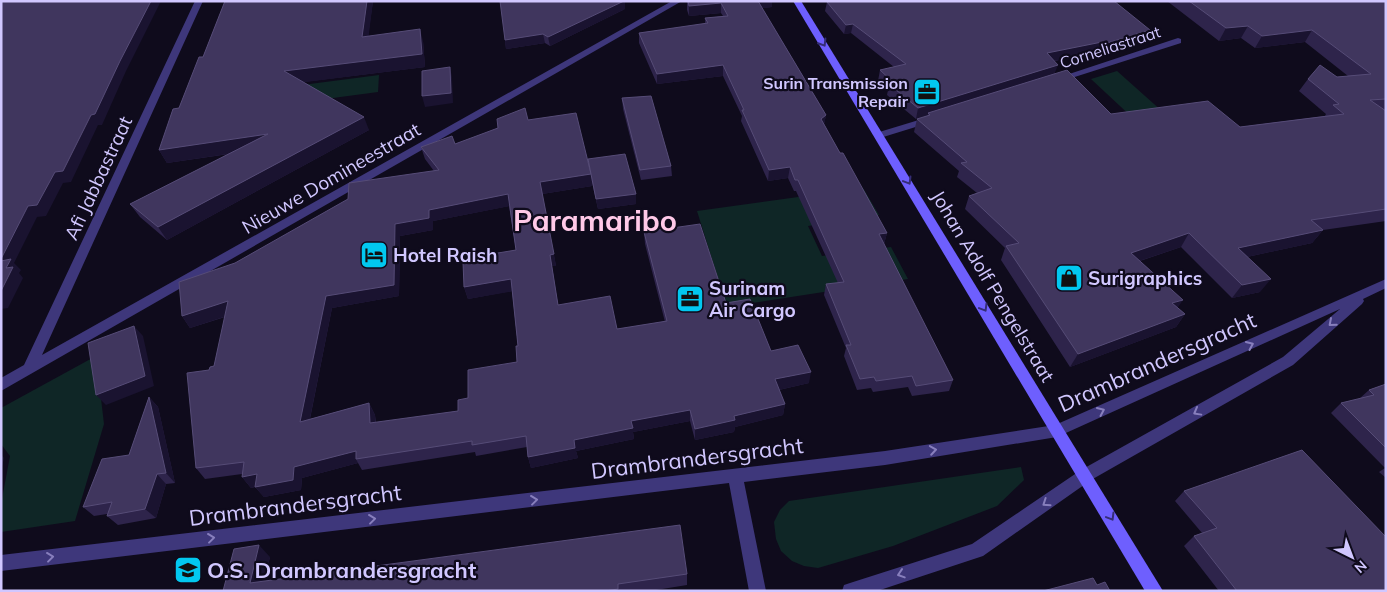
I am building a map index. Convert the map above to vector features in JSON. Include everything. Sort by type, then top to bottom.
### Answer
[{"type":"main road","name":"Johan Adolf Pengelstraat","points":[[797,1],[1155,591]]},
{"type":"street","name":"Afi Jabbastraat","points":[[29,369],[198,1]]},
{"type":"street","name":"Nieuwe Domineestraat","points":[[1,385],[678,1]]},
{"type":"street","name":"Corneliastraat","points":[[1048,82],[1178,41]]},
{"type":"street","points":[[880,135],[945,115]]},
{"type":"street","name":"Drambrandersgracht","points":[[1,562],[885,458],[1057,431],[1386,283]]},
{"type":"street","name":"Drambrandersgracht","points":[[850,591],[977,550],[1086,475],[1288,360],[1369,291]]},
{"type":"street","points":[[736,476],[758,591]]},
{"type":"green space","points":[[1117,71],[1210,154],[1179,161],[1091,79]]},
{"type":"green space","points":[[379,75],[378,92],[182,118],[188,100]]},
{"type":"green space","points":[[863,188],[879,215],[808,226],[822,256],[891,247],[908,279],[727,307],[697,211]]},
{"type":"green space","points":[[96,356],[104,424],[75,521],[1,532],[1,504],[10,456],[1,444],[1,408]]},
{"type":"green space","points":[[1021,467],[1024,480],[997,506],[893,546],[818,568],[804,566],[792,561],[781,551],[776,539],[774,522],[780,510],[789,501]]},
{"type":"building","points":[[1,1],[151,1],[95,114],[91,115],[63,171],[55,172],[37,205],[28,206],[1,259]]},
{"type":"building","points":[[225,1],[367,1],[362,37],[420,29],[422,54],[284,71],[364,117],[158,227],[130,204],[268,134],[159,150],[173,109],[179,108],[199,57],[203,57]]},
{"type":"building","points":[[500,1],[624,1],[548,37],[543,34],[505,40]]},
{"type":"building","points":[[688,1],[758,1],[826,115],[821,119],[840,153],[843,153],[887,233],[879,234],[953,380],[916,386],[912,376],[876,381],[874,377],[860,379],[846,345],[851,345],[826,284],[844,282],[798,180],[795,180],[790,167],[769,170],[723,65],[657,74],[639,33],[708,23],[705,18],[728,16],[721,3],[689,6]]},
{"type":"building","points":[[1114,1],[1150,30],[1104,44],[1102,42],[1047,53],[1058,65],[918,108],[890,85],[894,83],[880,70],[906,64],[853,24],[846,25],[827,2]]},
{"type":"building","points":[[1189,1],[1386,1],[1386,99],[1370,100],[1386,111],[1386,209],[1311,220],[1323,230],[1238,248],[1271,279],[1242,285],[1189,233],[1131,253],[1183,300],[1172,303],[1185,314],[1078,354],[1006,246],[1019,243],[969,196],[992,188],[961,163],[967,162],[917,119],[930,115],[928,113],[1067,70],[1111,114],[1208,101],[1240,127],[1344,114],[1333,105],[1339,104],[1308,79],[1320,65],[1337,77],[1371,74],[1312,30],[1262,36],[1248,26],[1226,28]]},
{"type":"building","points":[[450,67],[451,93],[422,96],[422,71]]},
{"type":"building","points":[[651,96],[671,166],[640,170],[622,98]]},
{"type":"building","points":[[525,108],[528,120],[576,113],[591,174],[540,182],[554,254],[550,255],[558,305],[610,296],[617,329],[667,321],[644,232],[700,224],[726,303],[750,299],[771,351],[798,345],[811,372],[775,379],[785,404],[734,416],[735,420],[695,429],[690,410],[631,421],[633,428],[574,440],[575,448],[528,457],[526,436],[472,445],[472,441],[356,459],[356,451],[294,467],[293,480],[255,487],[257,474],[242,477],[244,462],[196,468],[187,373],[209,370],[210,367],[214,366],[228,301],[182,316],[179,282],[235,263],[348,199],[349,183],[439,170],[421,147],[452,136],[455,144],[498,128],[497,119]],"holes":[[[508,194],[516,250],[486,255],[486,258],[463,262],[464,287],[511,279],[518,346],[516,346],[517,362],[468,370],[468,398],[458,400],[458,411],[370,423],[369,403],[300,422],[326,296],[394,285],[395,224],[429,218],[429,210]]]},
{"type":"building","points":[[625,154],[636,194],[596,199],[588,159]]},
{"type":"building","points":[[11,259],[6,268],[13,267],[1,291],[1,261]]},
{"type":"building","points":[[134,326],[145,376],[96,395],[88,343]]},
{"type":"building","points":[[1386,384],[1386,448],[1341,403],[1374,395],[1369,390]]},
{"type":"building","points":[[149,397],[166,473],[157,474],[145,509],[107,516],[112,502],[83,507],[102,459],[129,455]]},
{"type":"building","points":[[1302,450],[1386,537],[1386,591],[1237,591],[1194,536],[1217,528],[1184,491]]},
{"type":"building","points":[[680,525],[687,574],[618,584],[618,589],[605,591],[223,591],[234,549],[259,545],[250,583]]},
{"type":"building","points":[[1093,578],[1097,585],[1105,582],[1110,591],[1043,591]]},
{"type":"place","name":"Surin Transmission Repair","points":[[927,92]]},
{"type":"place","name":"Hotel Raish","points":[[374,255]]},
{"type":"place","name":"Surigraphics","points":[[1069,278]]},
{"type":"place","name":"Surinam Air Cargo","points":[[690,299]]},
{"type":"place","name":"O.S. Drambrandersgracht","points":[[188,570]]},
{"type":"district","name":"Paramaribo","points":[[595,220]]}]
